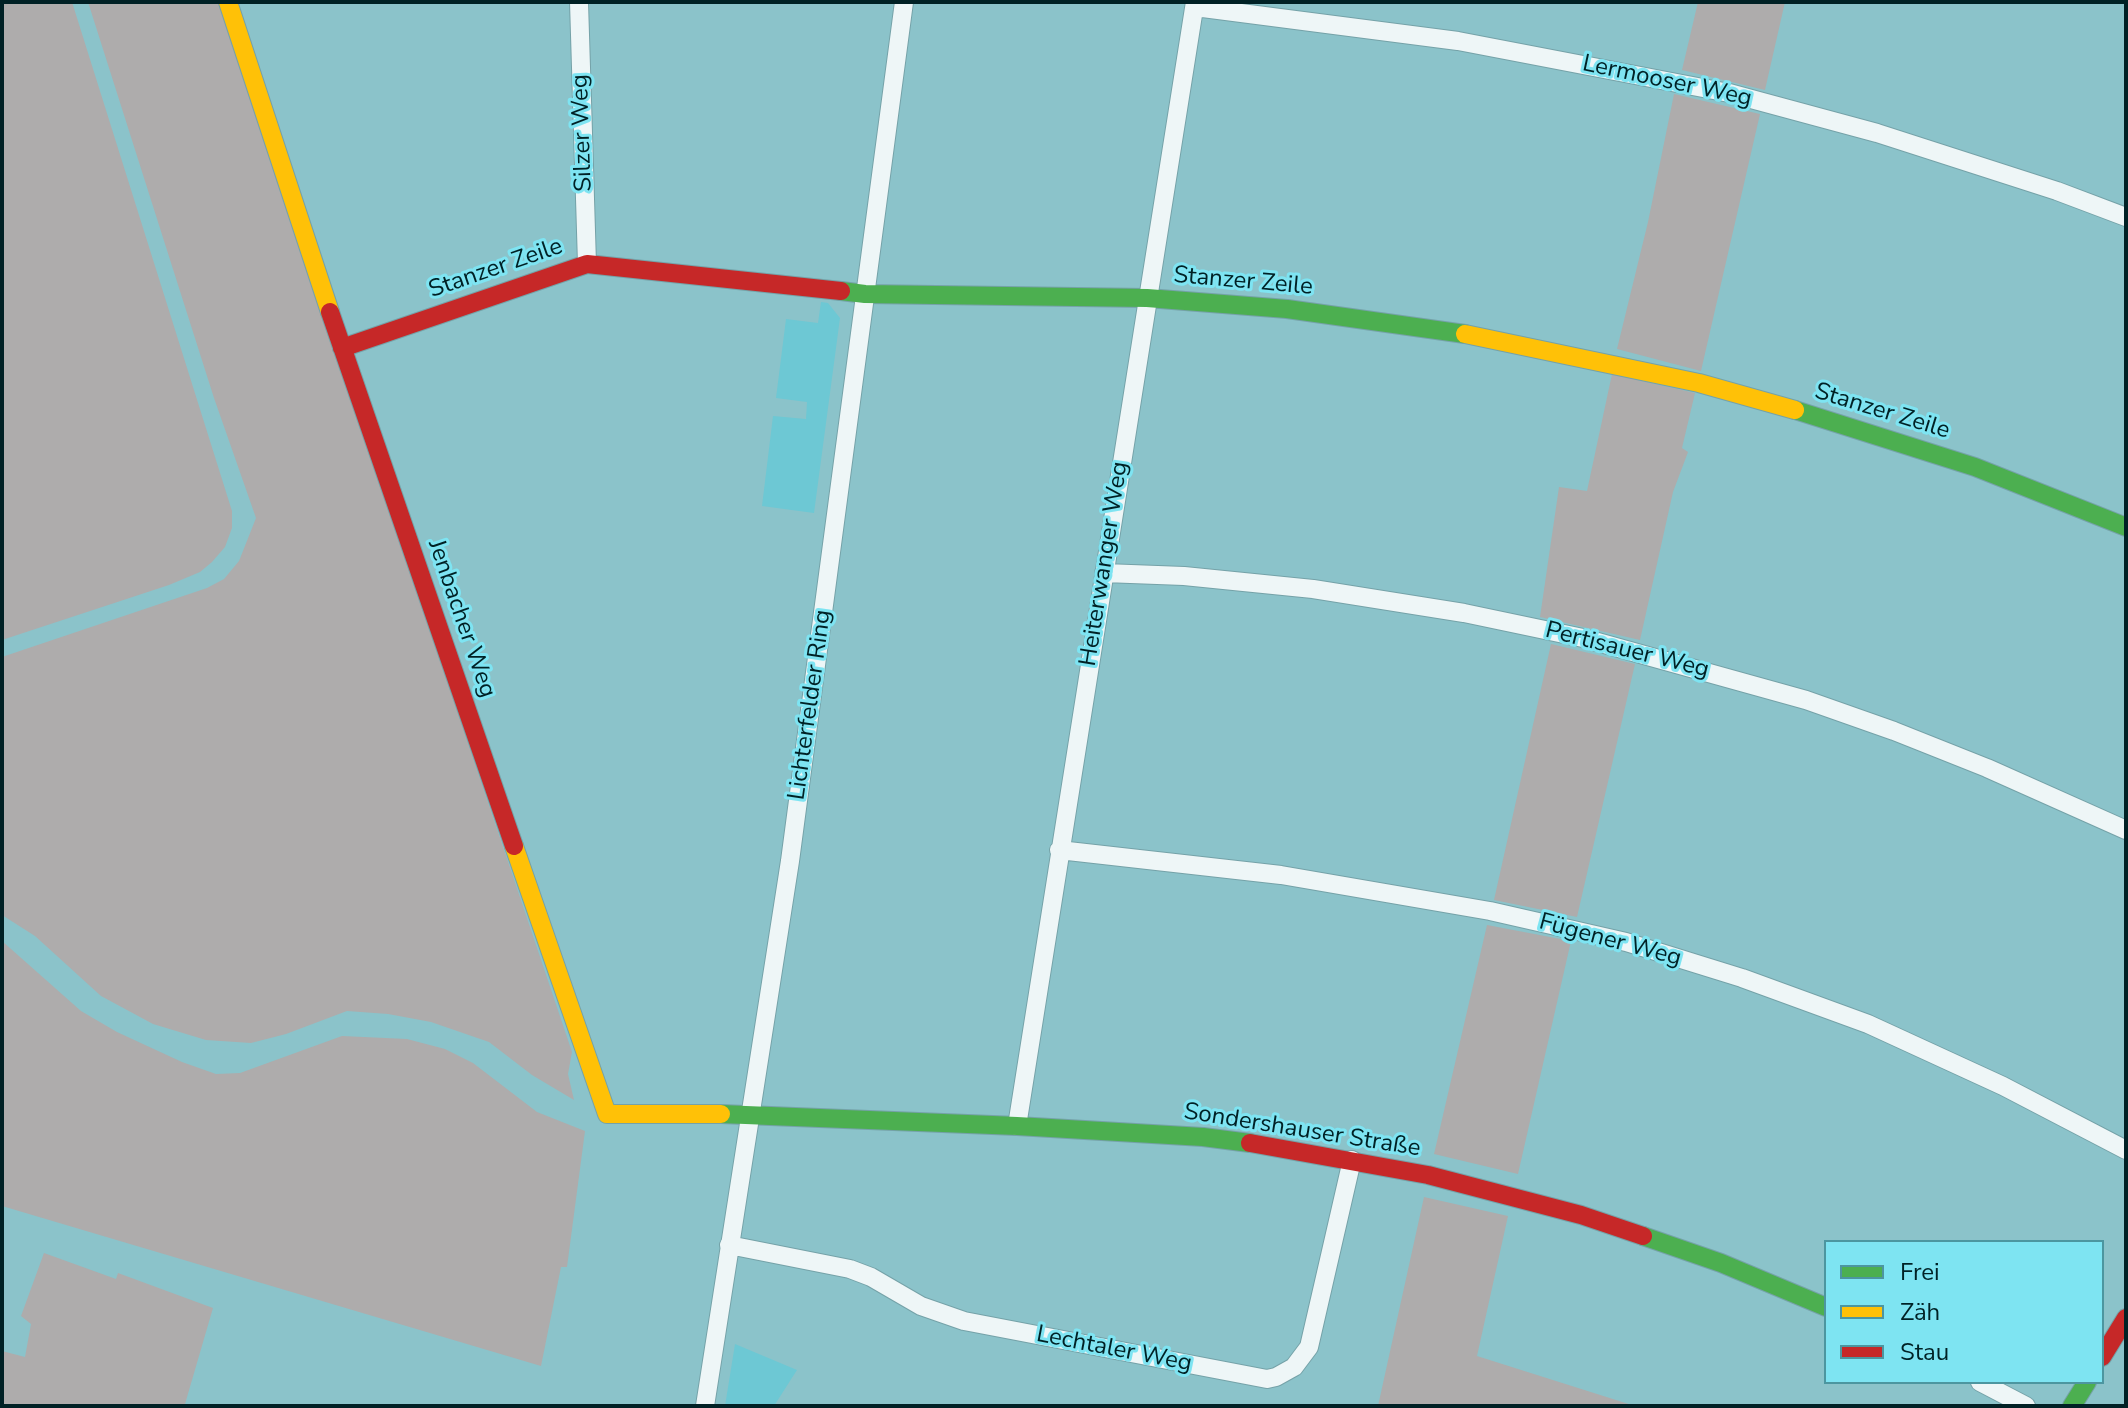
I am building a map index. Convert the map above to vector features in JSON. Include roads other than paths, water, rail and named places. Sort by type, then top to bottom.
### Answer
[{"type":"street","name":"Jenbacher Weg","points":[[228,2],[342,348],[603,1108],[613,1116],[749,1116]]},
{"type":"street","name":"Silzer Weg","points":[[579,2],[587,264]]},
{"type":"street","name":"Lichterfelder Ring","points":[[705,1406],[792,847],[904,2]]},
{"type":"street","name":"Lermooser Weg","points":[[1195,4],[1458,41],[1729,93],[1877,133],[2057,191],[2126,217]]},
{"type":"street","name":"Heiterwanger Weg","points":[[1017,1126],[1195,4]]},
{"type":"street","name":"Stanzer Zeile","points":[[342,348],[587,264],[865,294],[1147,298],[1287,309],[1429,328],[1653,372],[1840,423],[1960,462],[2126,527]]},
{"type":"street","name":"Pertisauer Weg","points":[[1104,573],[1313,589],[1464,613],[1583,638],[1806,700],[1894,731],[1987,768],[2126,830]]},
{"type":"street","name":"Fügener Weg","points":[[1059,850],[1281,875],[1490,911],[1626,942],[1756,983],[1868,1024],[2003,1086],[2126,1150]]},
{"type":"street","name":"Sondershauser Straße","points":[[749,1116],[1203,1137],[1352,1160],[1440,1177],[1581,1215],[1721,1263],[1824,1306]]},
{"type":"street","name":"Lechtaler Weg","points":[[729,1245],[841,1266],[871,1277],[921,1306],[963,1321],[1267,1379],[1294,1367],[1309,1347],[1352,1160]]},
{"type":"street","points":[[2104,1354],[2126,1318]]},
{"type":"street","points":[[1984,1384],[2026,1406]]},
{"type":"street","points":[[2072,1406],[2086,1384]]}]
